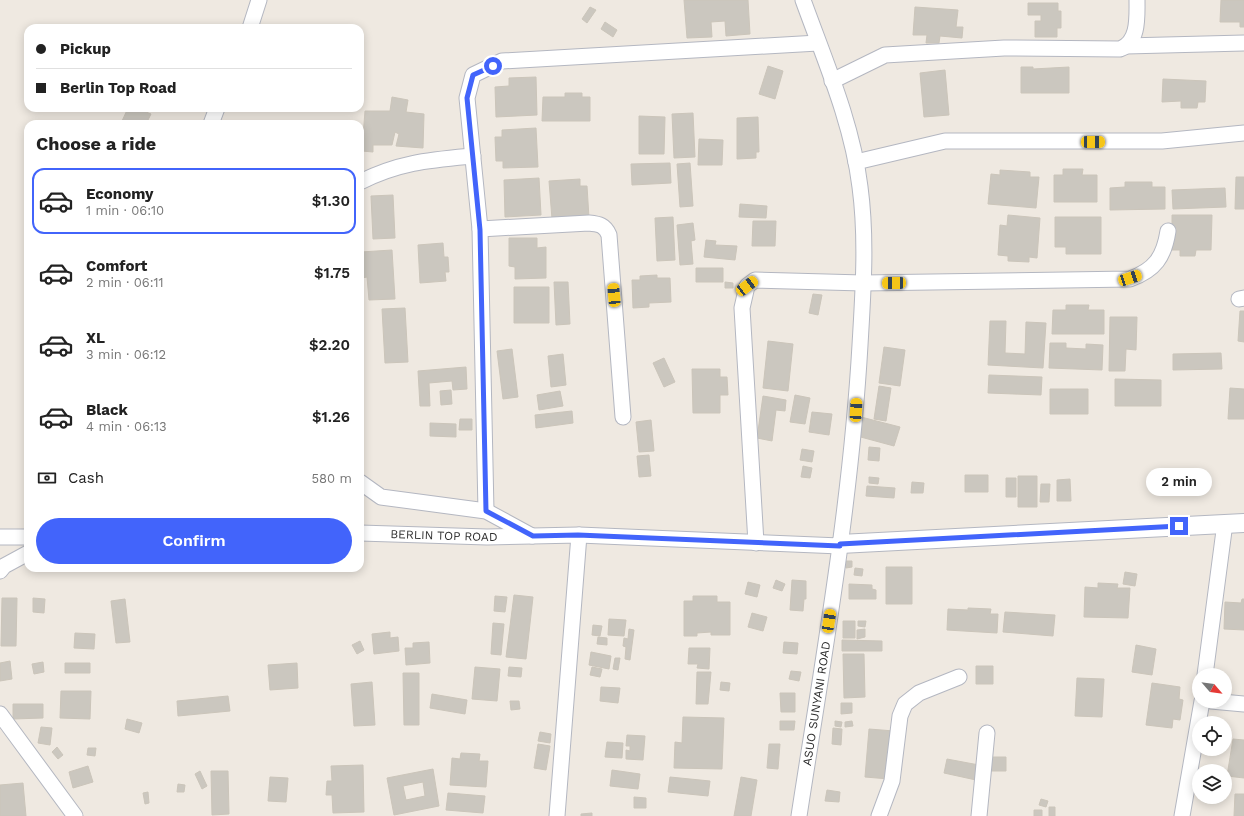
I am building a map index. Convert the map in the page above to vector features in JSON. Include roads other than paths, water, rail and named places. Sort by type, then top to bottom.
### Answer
[{"type":"street","points":[[251,24],[259,0]]},
{"type":"street","name":"ASUO SUNYANI ROAD","points":[[798,816],[840,545],[856,410],[864,242],[861,195],[851,134],[803,0]]},
{"type":"street","points":[[1126,46],[1133,37],[1137,21],[1137,0]]},
{"type":"street","points":[[486,511],[480,230],[467,98],[473,75],[502,61],[818,43]]},
{"type":"street","points":[[832,81],[885,55],[1004,48],[1120,49],[1126,46],[1244,43]]},
{"type":"street","points":[[856,162],[945,141],[1162,141],[1244,132]]},
{"type":"street","points":[[364,180],[397,166],[429,160],[473,156]]},
{"type":"street","points":[[480,230],[589,223],[599,224],[606,229],[609,235],[623,417]]},
{"type":"street","points":[[756,543],[742,308],[747,286],[755,280],[863,283],[1130,278],[1142,274],[1160,258],[1166,246],[1168,231]]},
{"type":"street","points":[[364,485],[381,497],[486,511],[533,536]]},
{"type":"street","points":[[1206,668],[1225,523]]},
{"type":"street","name":"BERLIN TOP ROAD","points":[[364,533],[487,537],[578,535],[756,543],[840,545],[1244,523]]},
{"type":"street","points":[[557,816],[578,535]]},
{"type":"street","points":[[0,537],[24,537]]},
{"type":"street","points":[[0,571],[4,566],[24,555]]},
{"type":"street","points":[[879,816],[892,781],[900,716],[905,704],[919,693],[959,677]]},
{"type":"street","points":[[1232,703],[1244,704]]},
{"type":"street","points":[[1182,816],[1201,708]]},
{"type":"street","points":[[0,714],[75,816]]},
{"type":"street","points":[[979,816],[987,733]]}]
